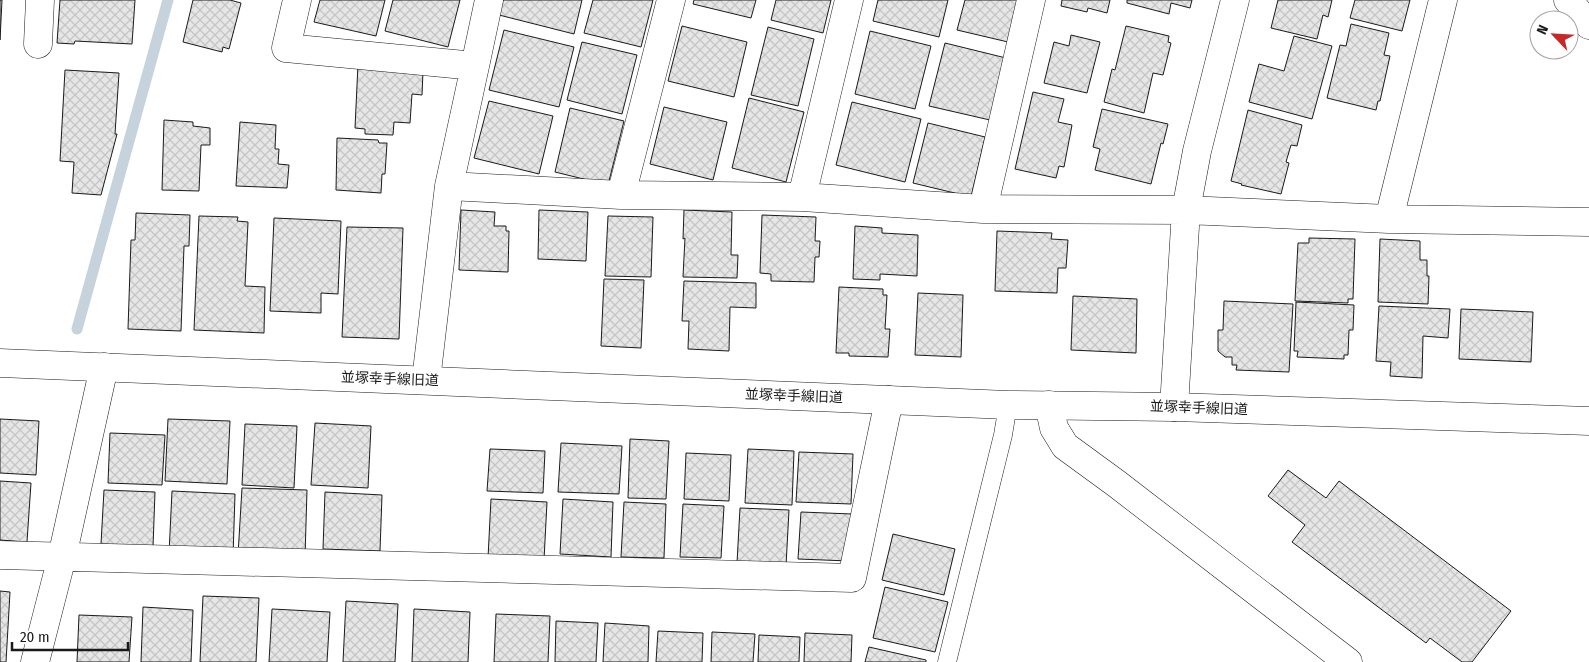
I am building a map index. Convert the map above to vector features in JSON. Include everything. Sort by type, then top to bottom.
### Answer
[{"type":"street","points":[[38,44],[40,0]]},
{"type":"street","points":[[297,0],[286,48],[475,66]]},
{"type":"street","points":[[426,380],[449,186],[489,0]]},
{"type":"street","points":[[621,195],[671,0]]},
{"type":"street","points":[[802,196],[849,0]]},
{"type":"street","points":[[983,209],[1032,0]]},
{"type":"street","points":[[1174,407],[1186,210],[1198,151],[1235,0]]},
{"type":"street","points":[[1389,218],[1443,0]]},
{"type":"street","points":[[1568,0],[1589,25]]},
{"type":"street","points":[[449,186],[621,195],[802,196],[983,209],[1186,210],[1389,218],[1589,222]]},
{"type":"street","name":"並塚幸手線旧道","points":[[0,363],[1008,405],[1174,407],[1589,422]]},
{"type":"street","points":[[35,662],[62,557],[104,367]]},
{"type":"street","points":[[0,555],[852,578],[889,400]]},
{"type":"street","points":[[1049,405],[1054,428],[1065,446],[1118,484],[1348,662]]},
{"type":"lane","points":[[947,662],[1004,435],[1008,405]]},
{"type":"building","points":[[0,0],[2,0],[0,40]]},
{"type":"building","points":[[60,0],[135,0],[132,44],[75,41],[74,44],[57,43]]},
{"type":"building","points":[[193,0],[230,0],[241,3],[229,49],[223,47],[222,52],[183,42]]},
{"type":"building","points":[[320,0],[385,0],[376,36],[314,22]]},
{"type":"building","points":[[393,0],[460,0],[448,47],[385,31]]},
{"type":"building","points":[[503,0],[582,0],[574,34],[499,15]]},
{"type":"building","points":[[593,0],[653,0],[641,47],[584,33]]},
{"type":"building","points":[[694,0],[756,0],[751,18],[693,4]]},
{"type":"building","points":[[776,0],[831,0],[823,33],[771,20]]},
{"type":"building","points":[[878,0],[948,0],[939,37],[873,21]]},
{"type":"building","points":[[965,0],[1018,0],[1008,42],[957,30]]},
{"type":"building","points":[[1062,0],[1110,0],[1107,13],[1088,8],[1087,12],[1061,6]]},
{"type":"building","points":[[1127,0],[1192,0],[1190,8],[1171,3],[1169,14],[1127,3]]},
{"type":"building","points":[[1278,0],[1332,0],[1328,17],[1323,15],[1317,39],[1271,28]]},
{"type":"building","points":[[1355,0],[1410,0],[1402,31],[1350,18]]},
{"type":"building","points":[[1351,24],[1389,33],[1384,55],[1390,56],[1380,101],[1378,101],[1376,110],[1327,98],[1340,45],[1346,46]]},
{"type":"building","points":[[682,26],[747,42],[734,97],[668,81]]},
{"type":"building","points":[[1126,26],[1169,36],[1168,42],[1171,43],[1163,75],[1153,73],[1144,113],[1104,102],[1112,69],[1115,70]]},
{"type":"building","points":[[768,27],[814,39],[798,106],[751,95]]},
{"type":"building","points":[[504,30],[574,47],[559,107],[489,90]]},
{"type":"building","points":[[870,31],[931,46],[915,109],[855,94]]},
{"type":"building","points":[[1071,35],[1100,42],[1087,93],[1044,83],[1054,42],[1069,46]]},
{"type":"building","points":[[1294,36],[1332,46],[1312,119],[1249,102],[1259,64],[1284,71]]},
{"type":"building","points":[[582,42],[637,55],[622,114],[567,100]]},
{"type":"building","points":[[945,43],[1006,58],[990,120],[929,106]]},
{"type":"building","points":[[358,64],[423,71],[422,95],[412,94],[410,123],[394,122],[393,135],[365,134],[365,129],[355,128]]},
{"type":"building","points":[[65,70],[119,73],[115,134],[117,134],[101,195],[72,193],[74,162],[60,161]]},
{"type":"building","points":[[1033,92],[1064,99],[1058,122],[1072,125],[1064,167],[1059,166],[1056,178],[1015,169]]},
{"type":"building","points":[[749,98],[804,112],[786,182],[732,168]]},
{"type":"building","points":[[489,101],[553,116],[539,174],[474,158]]},
{"type":"building","points":[[852,102],[921,119],[905,182],[836,165]]},
{"type":"building","points":[[664,107],[727,122],[713,180],[650,164]]},
{"type":"building","points":[[570,108],[624,121],[608,185],[555,172]]},
{"type":"building","points":[[1102,109],[1168,124],[1163,144],[1161,143],[1151,184],[1095,170],[1100,149],[1093,147]]},
{"type":"building","points":[[1248,110],[1302,125],[1297,146],[1291,145],[1286,162],[1289,163],[1281,194],[1231,181]]},
{"type":"building","points":[[164,120],[193,122],[193,126],[210,128],[210,145],[201,145],[199,191],[162,190]]},
{"type":"building","points":[[240,122],[276,125],[275,149],[279,149],[278,164],[289,165],[287,188],[236,186]]},
{"type":"building","points":[[928,123],[985,137],[971,197],[913,183]]},
{"type":"building","points":[[337,138],[378,140],[379,143],[387,143],[385,174],[382,174],[381,193],[336,190]]},
{"type":"building","points":[[461,210],[495,212],[494,226],[506,226],[506,231],[509,231],[508,272],[459,270]]},
{"type":"building","points":[[539,210],[588,212],[586,261],[538,259]]},
{"type":"building","points":[[684,210],[732,212],[731,255],[738,255],[737,278],[683,277]]},
{"type":"building","points":[[136,213],[190,215],[189,246],[184,246],[181,331],[128,329],[131,240],[135,240]]},
{"type":"building","points":[[762,215],[816,217],[815,241],[820,241],[819,257],[815,257],[814,282],[771,281],[771,274],[760,273]]},
{"type":"building","points":[[199,216],[238,217],[237,221],[248,222],[245,286],[265,287],[264,333],[194,330]]},
{"type":"building","points":[[608,216],[653,217],[651,277],[605,276]]},
{"type":"building","points":[[274,218],[341,221],[338,294],[321,293],[321,313],[270,311]]},
{"type":"building","points":[[855,226],[882,228],[882,233],[918,235],[917,276],[880,274],[880,280],[853,279]]},
{"type":"building","points":[[347,227],[403,228],[399,339],[342,337]]},
{"type":"building","points":[[997,231],[1052,233],[1051,239],[1068,240],[1066,268],[1058,268],[1057,293],[995,291]]},
{"type":"building","points":[[1309,238],[1355,239],[1353,299],[1348,299],[1348,303],[1295,301],[1298,243],[1309,243]]},
{"type":"building","points":[[1380,239],[1420,241],[1420,260],[1427,260],[1427,276],[1429,276],[1428,304],[1378,302]]},
{"type":"building","points":[[604,279],[644,280],[641,348],[601,346]]},
{"type":"building","points":[[684,281],[756,283],[756,308],[730,307],[729,351],[688,349],[689,321],[682,321]]},
{"type":"building","points":[[839,287],[883,289],[883,295],[887,295],[885,329],[890,329],[888,357],[849,356],[849,353],[836,353]]},
{"type":"building","points":[[918,293],[963,295],[961,357],[915,355]]},
{"type":"building","points":[[1073,296],[1137,299],[1136,353],[1071,350]]},
{"type":"building","points":[[1224,301],[1293,304],[1289,372],[1236,370],[1237,365],[1232,365],[1232,357],[1225,357],[1218,351],[1218,330],[1223,330]]},
{"type":"building","points":[[1296,302],[1354,305],[1353,330],[1349,330],[1348,355],[1344,355],[1344,359],[1297,357],[1298,351],[1294,351]]},
{"type":"building","points":[[1379,306],[1450,309],[1448,338],[1423,336],[1422,378],[1390,376],[1391,362],[1376,361]]},
{"type":"building","points":[[1461,309],[1533,312],[1531,362],[1459,359]]},
{"type":"building","points":[[0,419],[39,421],[36,475],[0,473]]},
{"type":"building","points":[[168,419],[230,421],[227,484],[165,481]]},
{"type":"building","points":[[315,423],[371,426],[368,488],[311,485]]},
{"type":"building","points":[[245,424],[297,426],[294,488],[242,485]]},
{"type":"building","points":[[110,433],[165,435],[162,485],[108,483]]},
{"type":"building","points":[[630,439],[669,441],[666,499],[628,498]]},
{"type":"building","points":[[561,443],[622,446],[619,494],[558,492]]},
{"type":"building","points":[[490,449],[545,451],[543,493],[487,491]]},
{"type":"building","points":[[748,449],[794,451],[792,505],[745,503]]},
{"type":"building","points":[[799,452],[853,454],[851,504],[796,502]]},
{"type":"building","points":[[686,453],[731,455],[729,501],[684,499]]},
{"type":"building","points":[[1288,470],[1326,498],[1339,481],[1511,611],[1472,662],[1462,662],[1430,638],[1426,643],[1292,542],[1305,525],[1268,496]]},
{"type":"building","points":[[0,481],[31,483],[27,542],[0,540]]},
{"type":"building","points":[[242,488],[307,490],[305,557],[238,555]]},
{"type":"building","points":[[104,490],[155,492],[153,547],[101,544]]},
{"type":"building","points":[[172,491],[235,494],[233,557],[169,554]]},
{"type":"building","points":[[325,492],[382,495],[380,551],[323,549]]},
{"type":"building","points":[[491,499],[547,502],[544,560],[488,558]]},
{"type":"building","points":[[563,499],[613,502],[611,557],[560,554]]},
{"type":"building","points":[[624,502],[666,504],[664,558],[621,557]]},
{"type":"building","points":[[683,504],[724,506],[721,558],[680,557]]},
{"type":"building","points":[[740,508],[789,510],[786,566],[737,563]]},
{"type":"building","points":[[801,512],[852,514],[849,561],[798,559]]},
{"type":"building","points":[[893,534],[955,549],[944,595],[882,580]]},
{"type":"building","points":[[885,587],[948,602],[935,652],[873,638]]},
{"type":"building","points":[[0,591],[10,592],[6,662],[0,662]]},
{"type":"building","points":[[203,596],[259,598],[256,662],[200,662]]},
{"type":"building","points":[[346,601],[398,604],[395,662],[343,662]]},
{"type":"building","points":[[143,607],[193,610],[191,662],[141,662]]},
{"type":"building","points":[[272,609],[330,612],[327,662],[269,662]]},
{"type":"building","points":[[414,609],[470,612],[468,662],[412,662]]},
{"type":"building","points":[[496,614],[550,616],[548,662],[494,662]]},
{"type":"building","points":[[79,615],[132,617],[129,662],[77,662]]},
{"type":"building","points":[[556,621],[598,623],[596,662],[555,662]]},
{"type":"building","points":[[605,623],[649,626],[648,662],[603,662]]},
{"type":"building","points":[[658,631],[703,633],[702,662],[656,662]]},
{"type":"building","points":[[712,632],[755,634],[753,662],[711,662]]},
{"type":"building","points":[[805,633],[852,635],[851,662],[804,662]]},
{"type":"building","points":[[759,635],[800,637],[799,662],[758,662]]},
{"type":"building","points":[[869,647],[926,660],[926,662],[865,662]]},
{"type":"waterway","points":[[77,329],[168,0]]}]
